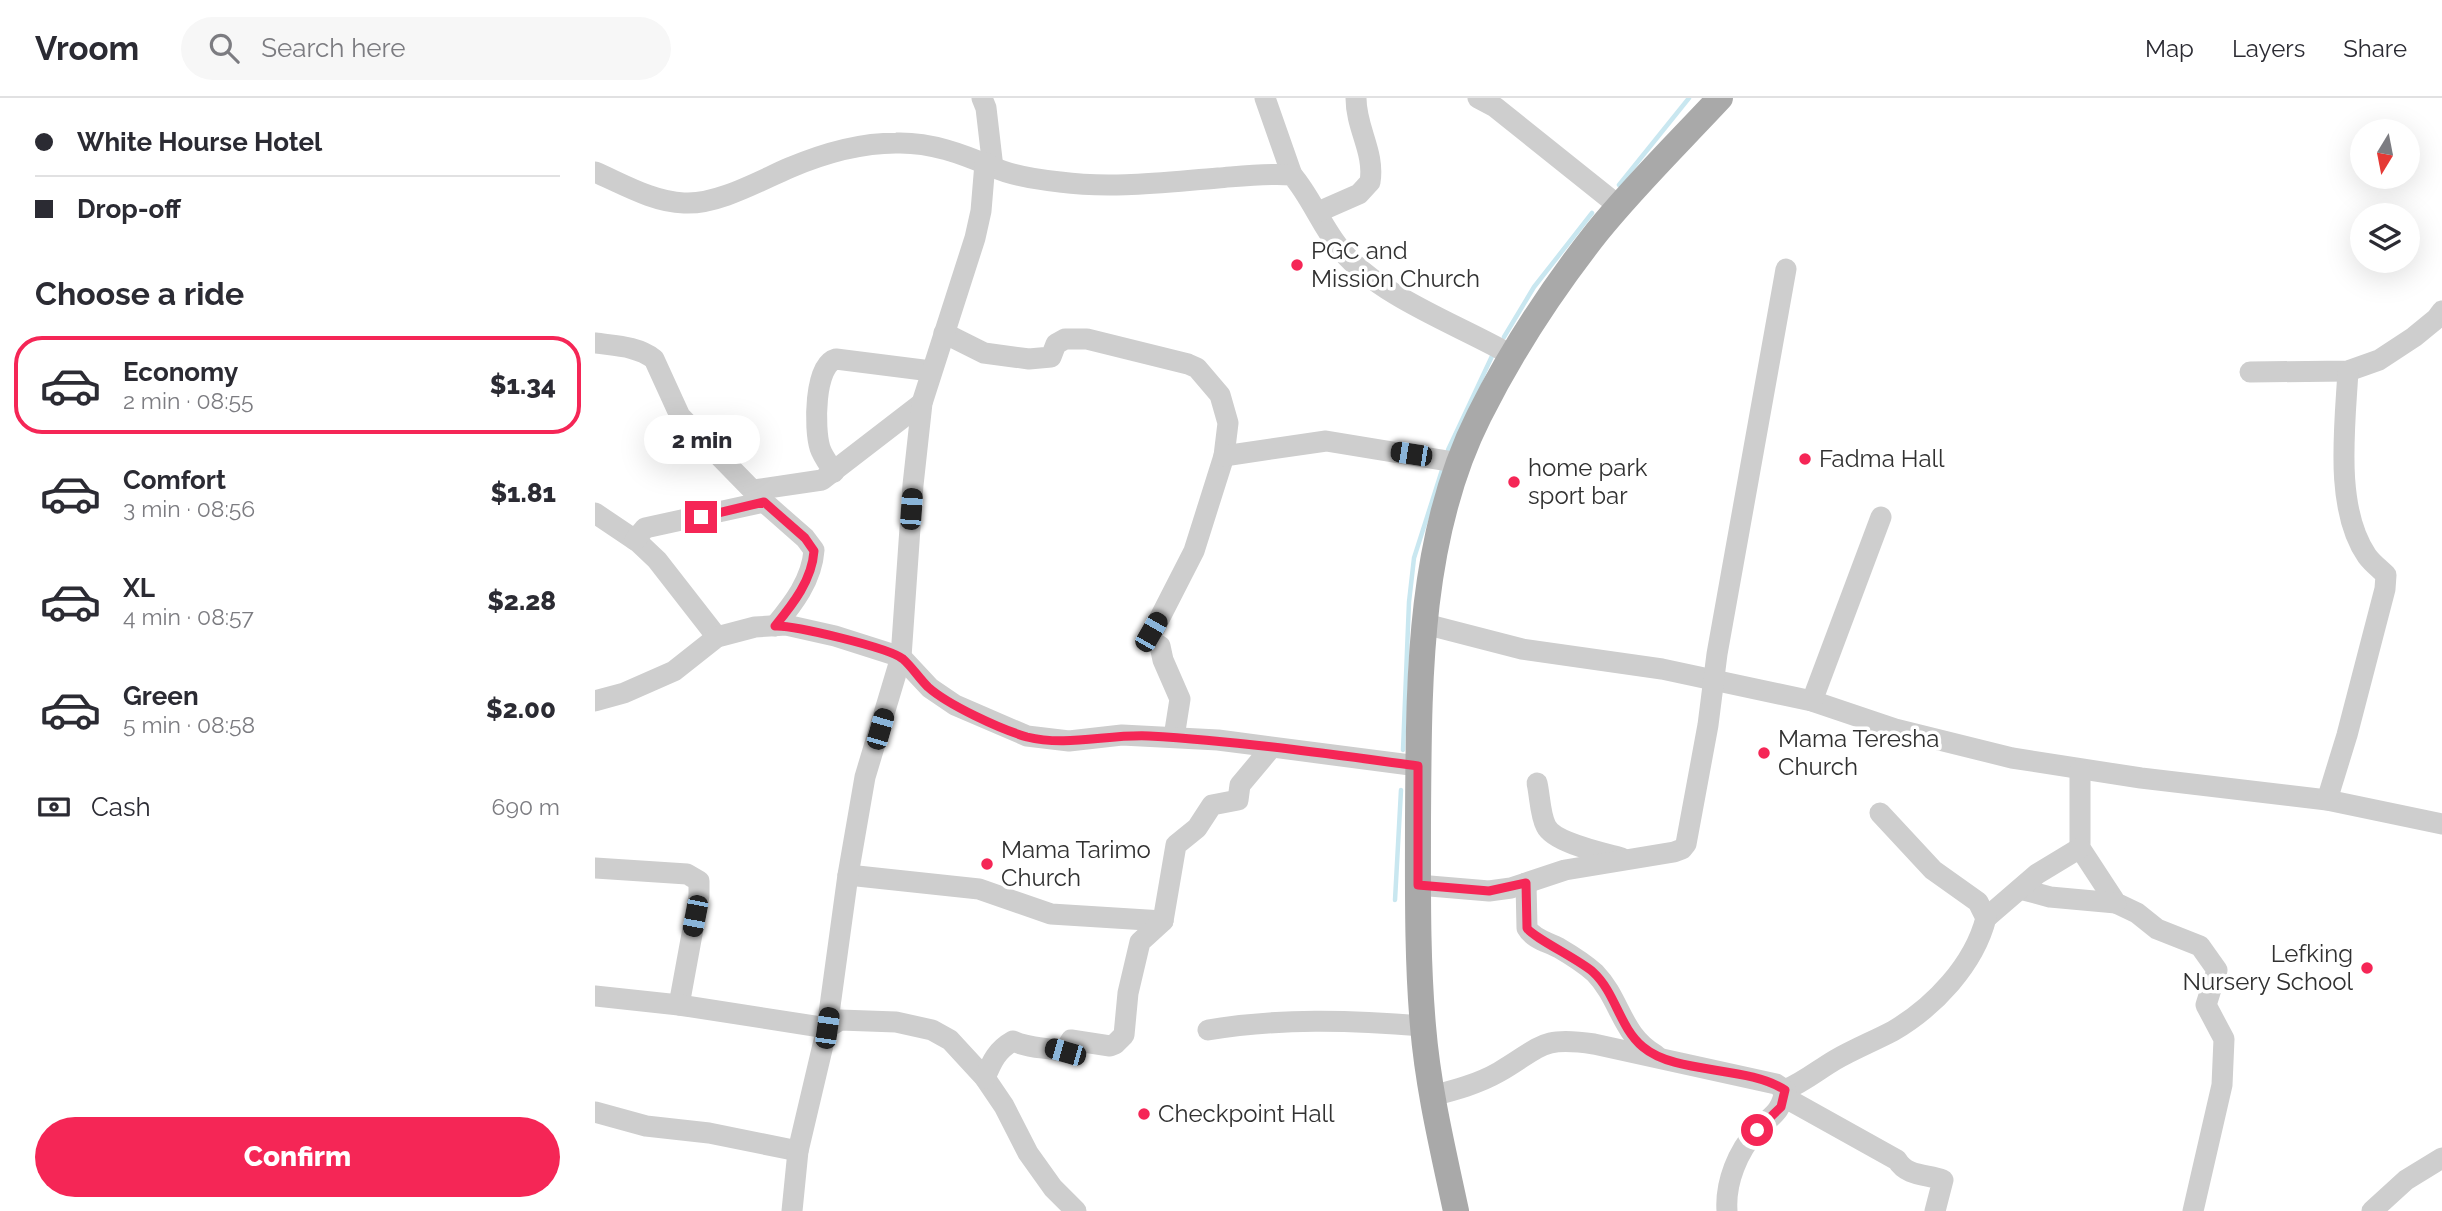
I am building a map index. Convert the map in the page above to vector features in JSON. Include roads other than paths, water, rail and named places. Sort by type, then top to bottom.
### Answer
[{"type":"main road","points":[[1456,1211],[1432,1096],[1423,1026],[1418,885],[1419,722],[1425,624],[1438,535],[1450,485],[1478,418],[1511,355],[1553,291],[1599,230],[1720,98]]},
{"type":"street","points":[[792,1211],[798,1151],[827,1028],[848,875],[865,778],[901,657],[913,485],[922,402],[963,279],[981,211],[989,165],[986,108],[982,98]]},
{"type":"street","points":[[1265,98],[1292,175],[1307,192],[1342,252],[1367,276],[1511,355]]},
{"type":"street","points":[[1318,212],[1359,194],[1370,183],[1371,161],[1360,131],[1356,98]]},
{"type":"street","points":[[1478,98],[1495,107],[1619,207]]},
{"type":"street","points":[[595,172],[651,197],[685,204],[707,201],[817,158],[862,146],[897,142],[929,145],[957,152],[989,165],[1060,182],[1163,183],[1273,173],[1292,175]]},
{"type":"street","points":[[1418,885],[1489,891],[1526,883],[1565,870],[1674,852],[1686,844],[1786,270]]},
{"type":"street","points":[[2250,372],[2348,371],[2379,360],[2403,345],[2442,311]]},
{"type":"street","points":[[944,333],[984,353],[1029,359],[1051,357],[1056,344],[1065,338],[1087,339],[1197,368],[1220,395],[1228,423],[1224,456],[1194,551],[1149,639],[1160,646],[1163,660],[1180,699],[1174,737]]},
{"type":"street","points":[[595,343],[633,348],[654,359],[680,416],[805,538],[814,551],[810,573],[789,609],[775,626]]},
{"type":"street","points":[[834,472],[819,444],[819,381],[826,364],[835,359],[931,371]]},
{"type":"street","points":[[2327,800],[2347,735],[2385,589],[2386,575],[2368,557],[2348,510],[2344,485],[2348,371]]},
{"type":"street","points":[[635,540],[645,528],[822,480],[922,402]]},
{"type":"street","points":[[1224,456],[1326,441],[1460,463]]},
{"type":"street","points":[[595,513],[635,540],[657,560],[717,637]]},
{"type":"street","points":[[1812,701],[1881,517]]},
{"type":"street","points":[[1425,624],[1522,649],[1661,669],[1812,701],[1895,729],[2012,758],[2327,800],[2442,824]]},
{"type":"street","points":[[595,701],[624,693],[674,671],[717,637],[731,632],[786,625],[835,636],[901,657],[930,688],[955,705],[1027,736],[1069,741],[1122,735],[1218,740],[1418,766]]},
{"type":"street","points":[[985,1078],[995,1055],[1013,1041],[1027,1048],[1048,1047],[1065,1052],[1071,1040],[1109,1046],[1124,1035],[1128,993],[1140,942],[1163,921],[1176,845],[1196,828],[1212,804],[1238,800],[1240,785],[1271,748]]},
{"type":"street","points":[[2080,769],[2080,848],[2116,903]]},
{"type":"street","points":[[1537,783],[1546,828],[1555,835],[1590,849],[1629,859]]},
{"type":"street","points":[[1880,813],[1933,870],[1978,902],[1986,918]]},
{"type":"street","points":[[1727,1211],[1726,1191],[1744,1147],[1781,1107],[1785,1094],[1834,1061],[1893,1030],[1929,1006],[1962,967],[1981,936],[1986,918],[2037,874],[2080,848]]},
{"type":"street","points":[[595,868],[687,874],[699,881],[699,896],[679,1005]]},
{"type":"street","points":[[848,875],[979,889],[1051,914],[1163,921]]},
{"type":"street","points":[[1526,883],[1527,928],[1530,934],[1560,949],[1592,971],[1607,987],[1628,1031],[1643,1048],[1664,1059]]},
{"type":"street","points":[[2020,889],[2050,897],[2116,903],[2137,913],[2157,929],[2200,946],[2217,970],[2206,1005],[2224,1039],[2221,1085],[2193,1211]]},
{"type":"street","points":[[595,996],[679,1005],[827,1028],[840,1020],[896,1022],[932,1030],[950,1040],[985,1078],[1004,1106],[1028,1153],[1053,1188],[1076,1211]]},
{"type":"street","points":[[1209,1030],[1237,1025],[1344,1020],[1423,1026]]},
{"type":"street","points":[[1432,1096],[1488,1078],[1537,1047],[1567,1040],[1756,1078],[1776,1084],[1785,1094],[1897,1160],[1902,1167],[1913,1173],[1943,1180],[1935,1211]]},
{"type":"street","points":[[595,1112],[646,1126],[709,1133],[798,1151]]},
{"type":"street","points":[[2372,1211],[2406,1181],[2442,1158]]},
{"type":"waterway","points":[[1619,185],[1689,98]]},
{"type":"waterway","points":[[1504,337],[1534,287],[1592,213]]},
{"type":"waterway","points":[[1448,450],[1493,354]]},
{"type":"waterway","points":[[1403,750],[1409,602],[1414,558],[1443,467]]},
{"type":"waterway","points":[[1395,900],[1401,790]]},
{"type":"place","name":"PGC and Mission Church","points":[[1297,265]]},
{"type":"place","name":"Fadma Hall","points":[[1805,459]]},
{"type":"place","name":"home park sport bar","points":[[1514,482]]},
{"type":"place","name":"Mama Teresha Church","points":[[1764,753]]},
{"type":"place","name":"Mama Tarimo Church","points":[[987,864]]},
{"type":"place","name":"Lefking Nursery School","points":[[2367,968]]},
{"type":"place","name":"Checkpoint Hall","points":[[1144,1114]]}]
